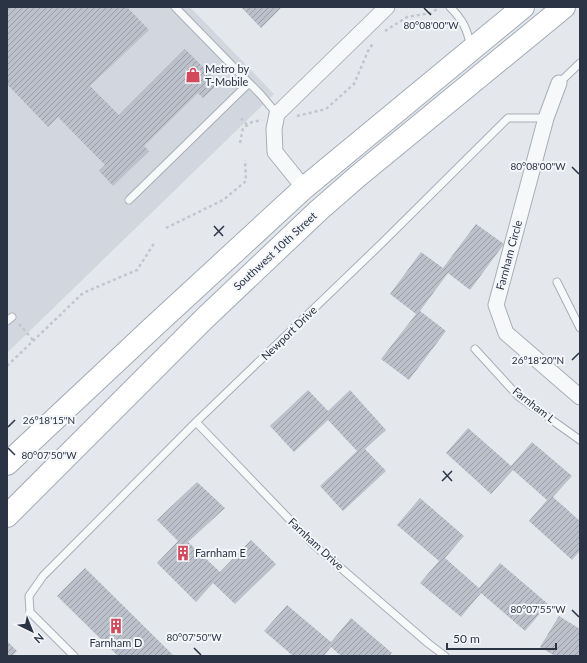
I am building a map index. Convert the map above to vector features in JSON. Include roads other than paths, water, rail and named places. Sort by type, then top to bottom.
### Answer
[{"type":"main road","points":[[7,464],[304,188],[523,7]]},
{"type":"main road","points":[[517,46],[548,7]]},
{"type":"main road","name":"Southwest 10th Street","points":[[7,516],[243,281],[358,176],[564,7]]},
{"type":"main road","points":[[243,281],[283,229],[304,188]]},
{"type":"street","points":[[304,188],[275,152],[274,130],[271,117],[387,7]]},
{"type":"street","name":"Farnham Circle","points":[[558,83],[546,118],[496,305],[506,333],[580,397]]},
{"type":"lane","points":[[175,7],[261,95],[271,117]]},
{"type":"lane","points":[[450,7],[460,18],[467,32],[471,50]]},
{"type":"lane","points":[[558,83],[580,63]]},
{"type":"lane","points":[[128,200],[249,83]]},
{"type":"lane","name":"Newport Drive","points":[[74,656],[30,612],[29,596],[43,576],[196,422],[382,243],[508,118],[546,118]]},
{"type":"lane","points":[[557,282],[580,328]]},
{"type":"lane","name":"Farnham L","points":[[475,348],[518,396],[580,440]]},
{"type":"lane","name":"Farnham Drive","points":[[196,422],[313,544],[429,644],[445,656]]},
{"type":"place","name":"Metro by T-Mobile","points":[[193,75]]},
{"type":"place","name":"Farnham E","points":[[183,553]]},
{"type":"place","name":"Farnham D","points":[[116,626]]}]
